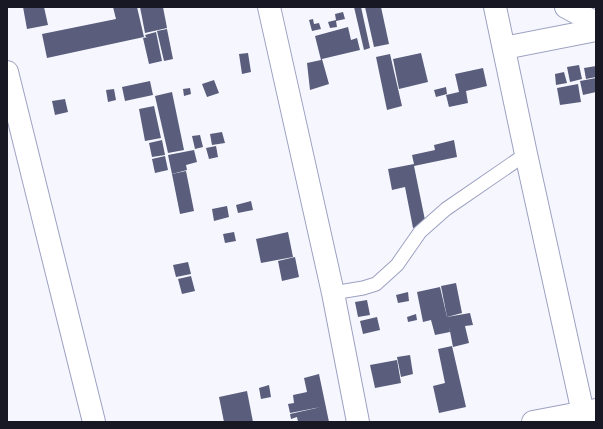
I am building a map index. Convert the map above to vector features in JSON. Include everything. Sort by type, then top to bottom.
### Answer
[{"type":"street","points":[[269,7],[333,294],[358,422]]},
{"type":"street","points":[[496,7],[526,154],[588,415],[533,422]]},
{"type":"street","points":[[566,7],[596,23]]},
{"type":"street","points":[[504,48],[596,30]]},
{"type":"street","points":[[7,72],[94,422]]},
{"type":"lane","points":[[333,294],[376,284],[398,265],[420,232],[446,210],[526,154]]},
{"type":"building","points":[[23,7],[44,7],[48,25],[27,29]]},
{"type":"building","points":[[113,7],[137,7],[144,37],[47,58],[42,34],[116,19]]},
{"type":"building","points":[[140,7],[163,7],[167,28],[145,33]]},
{"type":"building","points":[[354,7],[361,7],[370,48],[364,50]]},
{"type":"building","points":[[365,7],[381,7],[389,44],[374,47]]},
{"type":"building","points":[[343,12],[345,19],[336,21],[337,27],[330,28],[328,22],[336,20],[335,14]]},
{"type":"building","points":[[313,19],[314,24],[319,23],[321,29],[312,31],[309,20]]},
{"type":"building","points":[[348,27],[351,40],[357,38],[360,50],[322,59],[329,84],[310,90],[307,63],[321,60],[315,36]]},
{"type":"building","points":[[167,29],[173,59],[164,61],[157,31]]},
{"type":"building","points":[[156,32],[162,61],[149,64],[143,38],[148,37],[145,35]]},
{"type":"building","points":[[248,53],[251,72],[242,74],[239,54]]},
{"type":"building","points":[[421,53],[428,82],[399,89],[393,59]]},
{"type":"building","points":[[390,54],[402,106],[387,110],[376,57]]},
{"type":"building","points":[[579,65],[582,79],[570,82],[567,67]]},
{"type":"building","points":[[596,66],[596,77],[586,79],[584,68]]},
{"type":"building","points":[[483,68],[487,86],[466,91],[468,103],[449,107],[446,95],[459,92],[455,74]]},
{"type":"building","points":[[564,72],[567,83],[556,85],[555,74]]},
{"type":"building","points":[[596,78],[596,92],[583,95],[580,81]]},
{"type":"building","points":[[214,80],[219,93],[207,97],[202,84]]},
{"type":"building","points":[[150,81],[153,95],[125,101],[122,87]]},
{"type":"building","points":[[578,84],[581,102],[560,105],[557,88]]},
{"type":"building","points":[[446,87],[447,94],[436,97],[434,90]]},
{"type":"building","points":[[190,88],[191,94],[184,96],[183,89]]},
{"type":"building","points":[[114,89],[116,100],[108,102],[106,90]]},
{"type":"building","points":[[172,92],[184,150],[168,153],[155,96]]},
{"type":"building","points":[[65,99],[68,112],[55,115],[52,101]]},
{"type":"building","points":[[154,106],[161,138],[145,141],[139,109]]},
{"type":"building","points":[[222,132],[225,143],[212,145],[210,134]]},
{"type":"building","points":[[200,135],[203,147],[195,149],[192,136]]},
{"type":"building","points":[[162,140],[165,155],[152,157],[149,143]]},
{"type":"building","points":[[454,140],[457,157],[414,166],[426,225],[413,228],[405,187],[392,190],[388,169],[414,164],[412,155],[435,150],[434,145]]},
{"type":"building","points":[[216,146],[218,157],[209,159],[206,148]]},
{"type":"building","points":[[194,150],[197,162],[186,165],[187,170],[172,174],[168,155]]},
{"type":"building","points":[[165,156],[168,170],[155,173],[152,159]]},
{"type":"building","points":[[186,171],[194,211],[180,214],[172,174]]},
{"type":"building","points":[[251,201],[253,210],[238,213],[236,205]]},
{"type":"building","points":[[227,206],[229,217],[214,221],[212,209]]},
{"type":"building","points":[[234,232],[236,241],[225,243],[223,234]]},
{"type":"building","points":[[288,232],[293,257],[261,263],[256,239]]},
{"type":"building","points":[[295,257],[299,277],[282,281],[278,261]]},
{"type":"building","points":[[188,262],[191,274],[176,277],[173,265]]},
{"type":"building","points":[[191,276],[195,291],[182,294],[178,279]]},
{"type":"building","points":[[456,283],[462,313],[447,317],[441,286]]},
{"type":"building","points":[[440,287],[447,317],[470,313],[473,325],[465,326],[469,343],[453,347],[449,326],[450,332],[435,335],[431,320],[423,322],[417,292]]},
{"type":"building","points":[[408,292],[409,301],[398,303],[396,295]]},
{"type":"building","points":[[367,300],[370,315],[358,317],[355,302]]},
{"type":"building","points":[[416,314],[417,320],[408,322],[407,317]]},
{"type":"building","points":[[377,317],[380,330],[363,334],[360,321]]},
{"type":"building","points":[[452,346],[466,407],[439,413],[433,386],[445,383],[438,349]]},
{"type":"building","points":[[410,355],[413,374],[401,377],[397,357]]},
{"type":"building","points":[[397,360],[401,383],[375,388],[370,365]]},
{"type":"building","points":[[319,374],[329,422],[298,422],[297,417],[291,419],[290,414],[321,407],[290,413],[288,404],[294,403],[293,395],[307,392],[304,378]]},
{"type":"building","points":[[269,385],[271,397],[261,399],[259,388]]},
{"type":"building","points":[[247,391],[253,422],[224,422],[219,397]]}]
